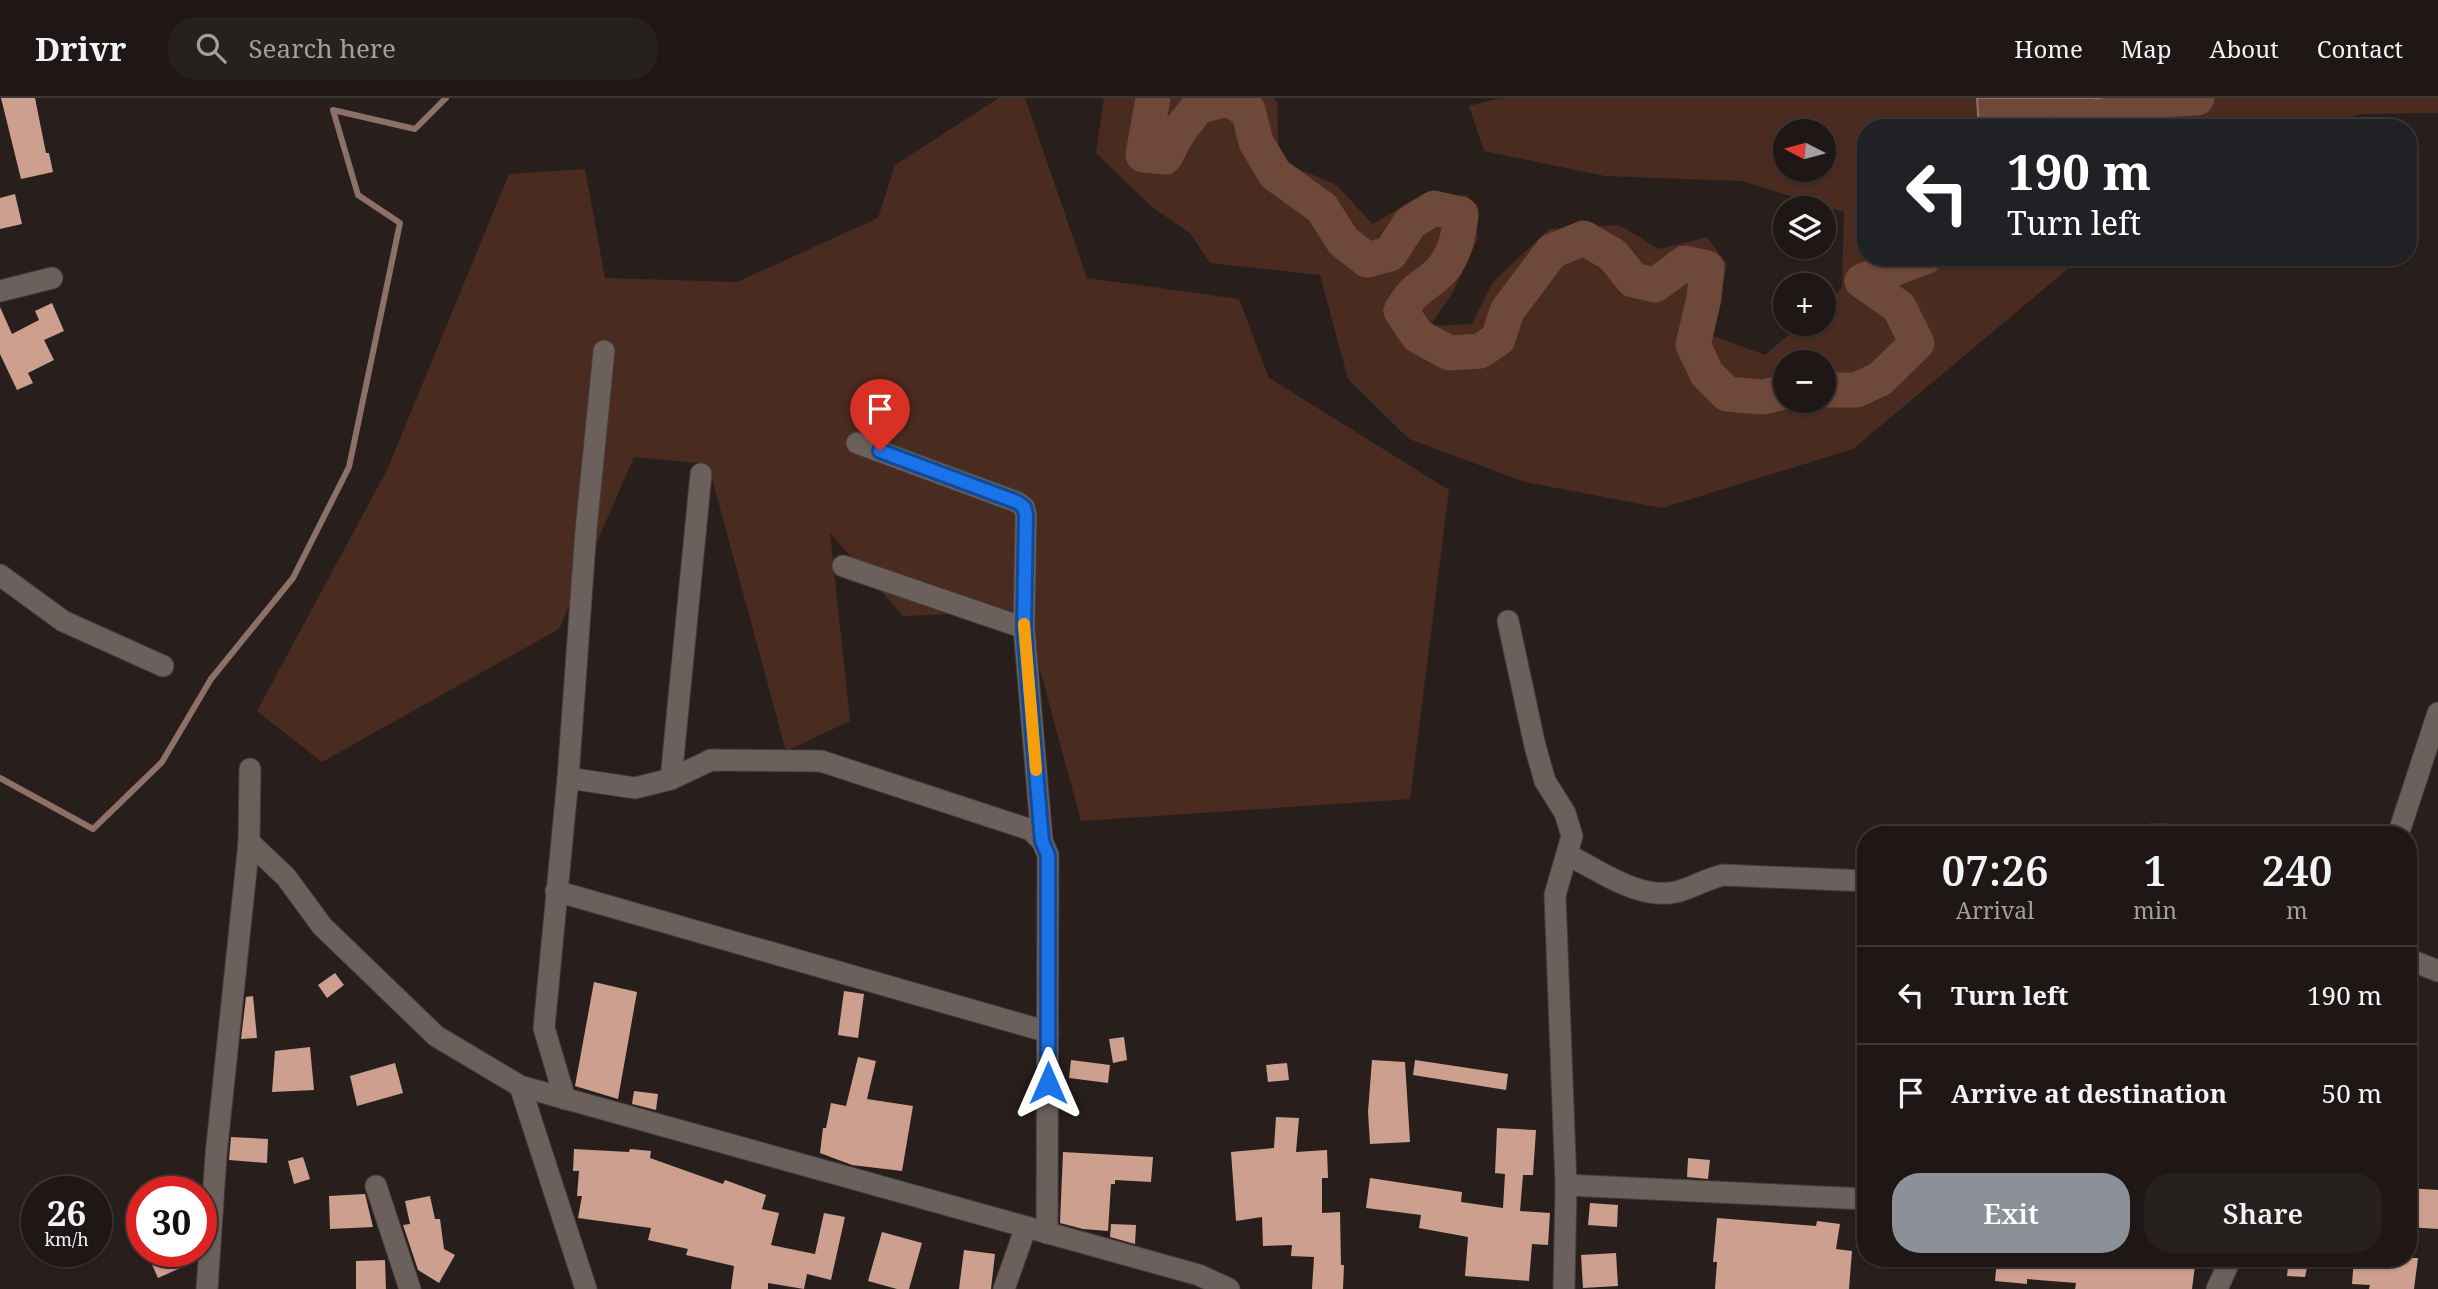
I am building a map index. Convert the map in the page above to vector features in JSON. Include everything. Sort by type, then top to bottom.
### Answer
[{"type":"street","points":[[0,292],[52,278]]},
{"type":"street","points":[[565,1098],[544,1028],[568,778],[586,530],[604,351]]},
{"type":"street","points":[[857,443],[1017,502],[1024,507],[1026,515],[1024,628],[1042,841],[1048,855],[1047,1233]]},
{"type":"street","points":[[671,779],[701,474]]},
{"type":"street","points":[[843,566],[1024,628]]},
{"type":"street","points":[[0,575],[63,621],[163,666]]},
{"type":"street","points":[[1508,621],[1545,781],[1564,813],[1572,836],[1555,895],[1566,1185],[1564,1289]]},
{"type":"street","points":[[2401,826],[2438,713]]},
{"type":"street","points":[[568,778],[635,788],[671,779],[711,760],[821,761],[1031,830],[1042,841]]},
{"type":"street","points":[[207,1289],[216,1155],[249,842],[250,769]]},
{"type":"street","points":[[249,842],[286,877],[322,926],[436,1036],[520,1086],[1199,1275],[1229,1289]]},
{"type":"street","points":[[1568,855],[1636,889],[1661,894],[1680,891],[1703,879],[1723,875],[1857,881]]},
{"type":"street","points":[[556,891],[1048,1032]]},
{"type":"street","points":[[2417,963],[2438,971]]},
{"type":"street","points":[[520,1086],[586,1289]]},
{"type":"street","points":[[1566,1185],[1857,1199]]},
{"type":"street","points":[[376,1186],[410,1289]]},
{"type":"street","points":[[1004,1289],[1026,1227]]},
{"type":"street","points":[[2217,1289],[2227,1267]]},
{"type":"shaded area","points":[[999,98],[1025,98],[1087,278],[1239,299],[1269,378],[1449,490],[1410,799],[1081,821],[1024,611],[903,616],[830,533],[850,721],[786,751],[708,464],[634,457],[559,629],[322,762],[257,711],[387,470],[509,174],[585,169],[605,278],[737,282],[878,218],[895,165]]},
{"type":"shaded area","points":[[1104,98],[1274,98],[1277,102],[1279,161],[1335,184],[1373,224],[1412,200],[1468,195],[1478,238],[1453,292],[1430,326],[1472,324],[1493,282],[1549,229],[1619,225],[1659,249],[1707,237],[1727,264],[1711,335],[1765,355],[1787,336],[1836,336],[1836,293],[1842,288],[1844,212],[1836,210],[1836,196],[1791,196],[1741,181],[1605,176],[1484,151],[1469,106],[1501,98],[2438,98],[2438,113],[2363,114],[2337,119],[1857,119],[1857,266],[2071,266],[1853,449],[1662,508],[1525,482],[1409,439],[1348,379],[1320,275],[1210,263],[1190,233],[1152,207],[1096,153]]},
{"type":"shaded area","points":[[1977,98],[2103,98],[2050,119],[1978,119]]},
{"type":"building","points":[[1,98],[35,98],[46,153],[49,153],[53,172],[21,179]]},
{"type":"building","points":[[15,194],[22,224],[0,229],[0,198]]},
{"type":"building","points":[[52,303],[64,331],[44,340],[54,360],[28,373],[33,383],[17,390],[0,354],[0,307],[12,334],[39,320],[35,311]]},
{"type":"building","points":[[335,973],[344,985],[327,998],[318,985]]},
{"type":"building","points":[[594,982],[637,992],[618,1099],[575,1086]]},
{"type":"building","points":[[844,991],[864,994],[858,1038],[838,1035]]},
{"type":"building","points":[[253,996],[257,1038],[241,1039],[246,997]]},
{"type":"building","points":[[1124,1037],[1127,1060],[1113,1063],[1109,1039]]},
{"type":"building","points":[[310,1047],[314,1090],[272,1092],[275,1051]]},
{"type":"building","points":[[858,1057],[876,1061],[867,1099],[913,1106],[902,1171],[852,1165],[820,1153],[823,1128],[826,1128],[831,1103],[846,1106]]},
{"type":"building","points":[[1071,1060],[1110,1065],[1108,1083],[1069,1078]]},
{"type":"building","points":[[1372,1060],[1405,1062],[1410,1142],[1370,1144],[1368,1112]]},
{"type":"building","points":[[1415,1060],[1508,1074],[1506,1090],[1413,1075]]},
{"type":"building","points":[[395,1063],[403,1093],[357,1106],[350,1076]]},
{"type":"building","points":[[1287,1063],[1289,1080],[1268,1082],[1266,1065]]},
{"type":"building","points":[[634,1091],[658,1094],[656,1110],[632,1104]]},
{"type":"building","points":[[1276,1117],[1299,1118],[1296,1152],[1327,1150],[1328,1178],[1322,1178],[1322,1213],[1340,1212],[1343,1289],[1312,1289],[1314,1257],[1291,1256],[1292,1245],[1263,1246],[1262,1217],[1236,1221],[1231,1152],[1274,1148]]},
{"type":"building","points":[[1497,1128],[1536,1130],[1533,1175],[1523,1175],[1520,1211],[1550,1213],[1548,1245],[1532,1244],[1529,1281],[1465,1276],[1468,1237],[1419,1228],[1421,1215],[1366,1208],[1370,1178],[1462,1192],[1461,1202],[1503,1208],[1505,1174],[1495,1173]]},
{"type":"building","points":[[231,1137],[268,1139],[267,1163],[229,1160]]},
{"type":"building","points":[[574,1149],[651,1151],[650,1158],[723,1184],[725,1180],[766,1195],[762,1209],[779,1213],[771,1245],[815,1254],[824,1213],[845,1217],[831,1280],[807,1274],[804,1289],[768,1283],[768,1289],[731,1289],[734,1266],[686,1255],[688,1249],[648,1240],[651,1228],[578,1218],[582,1196],[577,1196],[579,1171],[573,1171]]},
{"type":"building","points":[[1063,1152],[1153,1157],[1151,1182],[1115,1180],[1115,1184],[1111,1184],[1108,1231],[1083,1229],[1060,1223]]},
{"type":"building","points":[[303,1157],[310,1179],[294,1184],[288,1161]]},
{"type":"building","points":[[1688,1158],[1710,1160],[1708,1179],[1687,1177]]},
{"type":"building","points":[[2417,1189],[2438,1190],[2438,1229],[2417,1228]]},
{"type":"building","points":[[365,1194],[373,1227],[330,1229],[329,1196]]},
{"type":"building","points":[[430,1196],[435,1219],[440,1219],[444,1249],[455,1255],[439,1283],[418,1270],[403,1225],[410,1224],[405,1201]]},
{"type":"building","points":[[1590,1203],[1618,1205],[1617,1227],[1588,1225]]},
{"type":"building","points":[[1717,1218],[1816,1226],[1817,1221],[1840,1224],[1836,1249],[1852,1251],[1849,1289],[1715,1289],[1717,1262],[1713,1262]]},
{"type":"building","points":[[1111,1224],[1136,1225],[1135,1244],[1110,1237]]},
{"type":"building","points":[[882,1232],[922,1243],[909,1289],[897,1289],[868,1281]]},
{"type":"building","points":[[964,1250],[995,1254],[991,1289],[959,1289]]},
{"type":"building","points":[[1616,1253],[1618,1286],[1583,1288],[1581,1255]]},
{"type":"building","points":[[385,1260],[386,1289],[356,1289],[356,1261]]},
{"type":"building","points":[[153,1267],[183,1267],[158,1278]]},
{"type":"building","points":[[1996,1267],[2195,1267],[2192,1289],[2075,1289],[2076,1283],[2027,1279],[2027,1284],[1995,1281]]},
{"type":"building","points":[[2288,1267],[2307,1267],[2305,1277],[2287,1276]]},
{"type":"building","points":[[2353,1267],[2417,1267],[2414,1289],[2369,1289],[2370,1285],[2352,1284]]},
{"type":"waterway","points":[[0,778],[93,829],[162,762],[211,679],[293,578],[349,467],[400,223],[358,195],[333,110],[415,129],[446,98]]},
{"type":"waterway","points":[[1153,98],[1143,155],[1165,157],[1179,131],[1198,107],[1227,99],[1248,110],[1256,142],[1275,174],[1322,208],[1343,241],[1367,260],[1390,254],[1410,223],[1434,208],[1461,214],[1449,259],[1440,272],[1410,297],[1401,311],[1418,336],[1449,353],[1480,351],[1498,339],[1507,311],[1552,251],[1584,238],[1613,255],[1633,280],[1655,285],[1685,263],[1707,268],[1704,298],[1693,345],[1707,374],[1727,394],[1763,397],[1773,395]]},
{"type":"waterway","points":[[2094,119],[2160,100],[2197,98]]},
{"type":"waterway","points":[[1836,390],[1856,390],[1880,379],[1917,343],[1899,307],[1862,281],[1901,266]]},
{"type":"slow traffic","points":[[1024,624],[1036,770]]},
{"type":"route","points":[[880,451],[1017,502],[1024,507],[1024,628],[1042,841],[1048,855],[1048,1083]]}]
